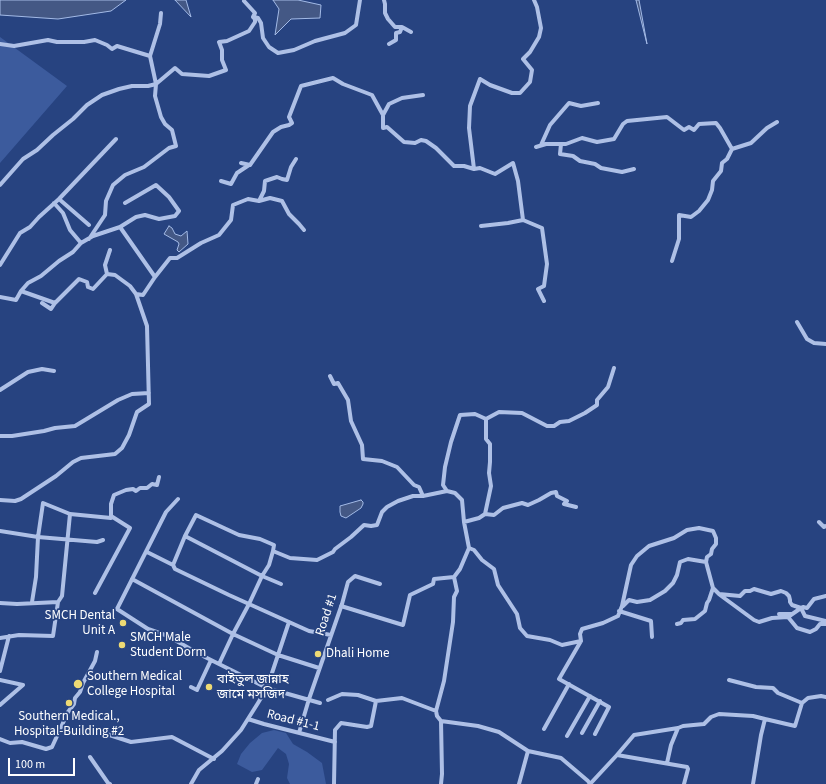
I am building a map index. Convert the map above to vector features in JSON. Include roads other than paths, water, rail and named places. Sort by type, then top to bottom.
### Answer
[{"type":"street","points":[[253,17],[258,18],[261,23],[263,38],[269,47],[278,53],[294,50],[314,41],[346,34],[356,25],[360,0]]},
{"type":"street","points":[[384,0],[384,13],[388,19],[395,27],[402,27],[411,32]]},
{"type":"street","points":[[474,169],[469,128],[470,106],[480,79],[490,86],[512,93],[520,93],[530,82],[532,70],[523,59],[530,52],[539,38],[541,28],[537,7],[534,0]]},
{"type":"street","points":[[0,185],[23,159],[38,150],[87,105],[102,96],[119,89],[132,86],[148,86],[156,84],[175,68],[182,74],[209,76],[226,70],[222,60],[220,42],[227,41],[249,31],[255,22],[255,18],[253,17],[255,13],[244,1]]},
{"type":"street","points":[[89,239],[96,227],[106,215],[106,201],[113,186],[126,175],[144,167],[169,148],[176,146],[172,130],[161,117],[155,96],[156,84],[150,56],[160,24],[161,13]]},
{"type":"street","points":[[389,44],[396,40],[396,33],[400,32],[402,27]]},
{"type":"street","points":[[0,44],[14,46],[48,40],[57,42],[84,42],[95,40],[112,49],[117,46],[150,56]]},
{"type":"street","points":[[209,76],[212,80]]},
{"type":"street","points":[[222,181],[231,184],[237,173],[250,164],[273,132],[289,125],[292,122],[289,117],[300,86],[334,78],[343,84],[372,95],[383,115]]},
{"type":"street","points":[[423,95],[402,98],[389,104],[383,115],[383,128],[387,127],[404,142],[415,143],[421,140],[426,141],[442,153],[454,166],[464,166],[474,169],[480,168],[495,174],[513,163],[518,181],[523,220]]},
{"type":"street","points":[[541,145],[550,125],[569,103],[582,106],[598,103]]},
{"type":"street","points":[[536,147],[546,144],[566,144],[582,138],[597,142],[614,139],[623,124],[627,121],[667,118],[684,130],[689,127],[694,130],[699,124],[716,123],[732,149]]},
{"type":"street","points":[[672,261],[679,239],[679,215],[691,216],[699,211],[708,200],[712,190],[713,181],[720,171],[722,163],[727,159],[732,149],[751,143],[767,128],[777,122]]},
{"type":"street","points":[[0,265],[20,233],[30,227],[59,199],[116,139]]},
{"type":"street","points":[[561,144],[560,154],[573,156],[580,161],[595,164],[601,168],[622,172],[634,169]]},
{"type":"street","points":[[259,201],[264,191],[265,182],[277,177],[287,180],[291,167],[296,159]]},
{"type":"street","points":[[242,163],[250,164]]},
{"type":"street","points":[[0,297],[16,300],[21,290],[28,283],[41,276],[59,260],[73,252],[81,243],[89,239],[120,227],[136,217],[145,215],[159,220],[175,216],[179,211],[169,197],[156,185],[125,203]]},
{"type":"street","points":[[136,294],[143,295],[170,258],[177,258],[201,243],[219,235],[231,220],[233,205],[248,200],[259,201],[270,198],[282,200],[289,214],[304,230]]},
{"type":"street","points":[[59,199],[89,225]]},
{"type":"street","points":[[54,203],[63,213],[70,230],[81,243]]},
{"type":"street","points":[[481,226],[523,220],[542,228],[547,264],[544,286],[538,289],[544,300]]},
{"type":"street","points":[[120,227],[155,277]]},
{"type":"street","points":[[107,274],[105,265],[110,250]]},
{"type":"street","points":[[0,500],[15,501],[21,499],[56,476],[73,462],[81,458],[115,454],[122,448],[129,435],[137,412],[149,404],[147,326],[136,294],[130,286],[115,275],[107,274]]},
{"type":"street","points":[[42,304],[51,309],[79,279],[87,282],[88,287],[93,289],[107,274]]},
{"type":"street","points":[[21,290],[55,303]]},
{"type":"street","points":[[797,322],[807,339],[814,343],[826,344]]},
{"type":"street","points":[[0,390],[28,372],[42,368],[54,371]]},
{"type":"street","points":[[486,419],[499,412],[522,413],[547,426],[554,426],[560,422],[569,421],[586,413],[597,405],[597,400],[608,387],[614,368]]},
{"type":"street","points":[[330,376],[334,384],[338,383],[348,400],[350,421],[362,445],[363,459],[382,461],[397,466],[414,485],[419,487],[423,496]]},
{"type":"street","points":[[0,436],[12,436],[75,426],[118,400],[132,394],[148,393]]},
{"type":"street","points":[[447,491],[443,485],[444,479],[451,442],[460,415],[475,414],[486,419]]},
{"type":"street","points":[[485,514],[492,486],[489,473],[490,444],[486,439],[486,419]]},
{"type":"street","points":[[111,516],[111,504],[114,496],[126,490],[133,489],[136,491],[140,488],[146,488],[152,484],[157,485],[159,477]]},
{"type":"street","points":[[273,551],[290,558],[317,560],[333,552],[364,525],[376,525],[382,512],[387,507],[398,501],[412,496],[423,496],[447,491],[455,493],[462,500],[469,548],[460,569],[454,577],[434,579],[433,584],[410,595],[403,625],[341,606]]},
{"type":"street","points":[[464,522],[479,518],[485,514],[494,515],[503,508],[522,503],[528,505],[540,500],[551,492],[556,492],[557,496],[567,501],[564,504],[576,507]]},
{"type":"street","points":[[178,499],[166,512],[117,609],[148,629],[168,636],[211,660],[267,688],[320,703]]},
{"type":"street","points":[[32,602],[36,577],[38,537],[43,503],[70,514],[111,518],[111,516]]},
{"type":"street","points":[[0,638],[9,636],[53,636],[58,602],[62,596],[70,514]]},
{"type":"street","points":[[173,565],[185,536],[196,515],[239,535],[274,545],[269,565],[232,634],[219,664]]},
{"type":"street","points":[[95,593],[130,528],[111,516]]},
{"type":"street","points":[[819,522],[824,527],[826,526]]},
{"type":"street","points":[[622,606],[631,565],[637,556],[649,546],[674,538],[687,530],[699,528],[713,531],[716,538],[716,544],[706,562],[713,588],[754,620],[759,622],[800,613],[826,622]]},
{"type":"street","points":[[0,532],[97,542],[103,540]]},
{"type":"street","points":[[185,536],[262,576],[281,584]]},
{"type":"street","points":[[469,548],[474,550],[482,560],[496,572],[498,585],[517,614],[520,628],[527,636],[550,640],[562,645],[581,641]]},
{"type":"street","points":[[147,552],[173,565],[175,569],[249,604],[309,631],[331,635]]},
{"type":"street","points":[[595,734],[609,708],[608,706],[559,679],[581,641],[580,634],[582,629],[603,623],[618,616],[622,606],[629,600],[637,602],[650,600],[665,591],[677,575],[680,562],[688,559],[706,562]]},
{"type":"street","name":"Road #1","points":[[299,733],[348,582],[355,576],[380,584]]},
{"type":"street","points":[[441,784],[441,721],[437,716],[436,711],[444,681],[453,622],[454,598],[457,591],[454,577]]},
{"type":"street","points":[[132,579],[232,634],[278,656],[319,668]]},
{"type":"street","points":[[677,624],[681,623],[683,620],[695,619],[705,611],[713,588]]},
{"type":"street","points":[[719,594],[740,596],[745,591],[754,589],[771,594],[781,591],[789,596],[792,605],[801,608],[807,608],[814,599],[826,596]]},
{"type":"street","points":[[0,603],[17,604],[32,602],[58,602]]},
{"type":"street","points":[[779,614],[791,615],[801,608]]},
{"type":"street","points":[[801,608],[805,616]]},
{"type":"street","points":[[619,611],[651,622],[652,637]]},
{"type":"street","points":[[791,615],[797,628],[810,632],[816,629],[820,624],[826,622]]},
{"type":"street","points":[[191,784],[199,770],[214,759],[241,730],[267,688],[290,622]]},
{"type":"street","points":[[0,671],[9,636]]},
{"type":"street","points":[[0,739],[10,743],[22,742],[46,749],[52,747],[68,712],[74,704],[75,698],[80,692],[96,661],[97,652]]},
{"type":"street","points":[[191,686],[197,690],[211,660]]},
{"type":"street","points":[[0,680],[22,685],[0,705]]},
{"type":"street","points":[[729,680],[756,687],[773,688],[778,693],[802,703]]},
{"type":"street","points":[[544,729],[569,684]]},
{"type":"street","points":[[328,700],[342,694],[358,695],[376,701],[402,698],[436,711]]},
{"type":"street","points":[[567,736],[590,696]]},
{"type":"street","points":[[441,721],[478,726],[499,732],[528,751],[560,758],[588,780],[590,784],[634,735],[683,726],[704,724],[710,717],[719,714],[753,716],[795,726],[802,703],[808,698],[821,696],[826,697]]},
{"type":"street","points":[[334,784],[335,730],[341,724],[367,727],[371,726],[376,701]]},
{"type":"street","points":[[582,734],[600,701]]},
{"type":"street","name":"Road #1-1","points":[[248,719],[335,742]]},
{"type":"street","points":[[753,784],[765,719]]},
{"type":"street","points":[[667,763],[671,745],[678,728]]},
{"type":"street","points":[[91,729],[131,742],[172,737],[214,759]]},
{"type":"street","points":[[519,784],[528,751]]},
{"type":"street","points":[[617,755],[688,768],[684,784]]},
{"type":"street","points":[[90,757],[110,784]]},
{"type":"place","name":"SMCH Dental Unit A","points":[[123,623]]},
{"type":"place","name":"SMCH Male Student Dorm","points":[[122,645]]},
{"type":"place","name":"Dhali Home","points":[[318,654]]},
{"type":"place","name":"Southern Medical College Hospital","points":[[78,684]]},
{"type":"place","name":"বাইতুল জান্নাহ জামে মসজিদ","points":[[209,687]]},
{"type":"place","name":"Southern Medical., Hospital-Building #2","points":[[69,703]]}]
